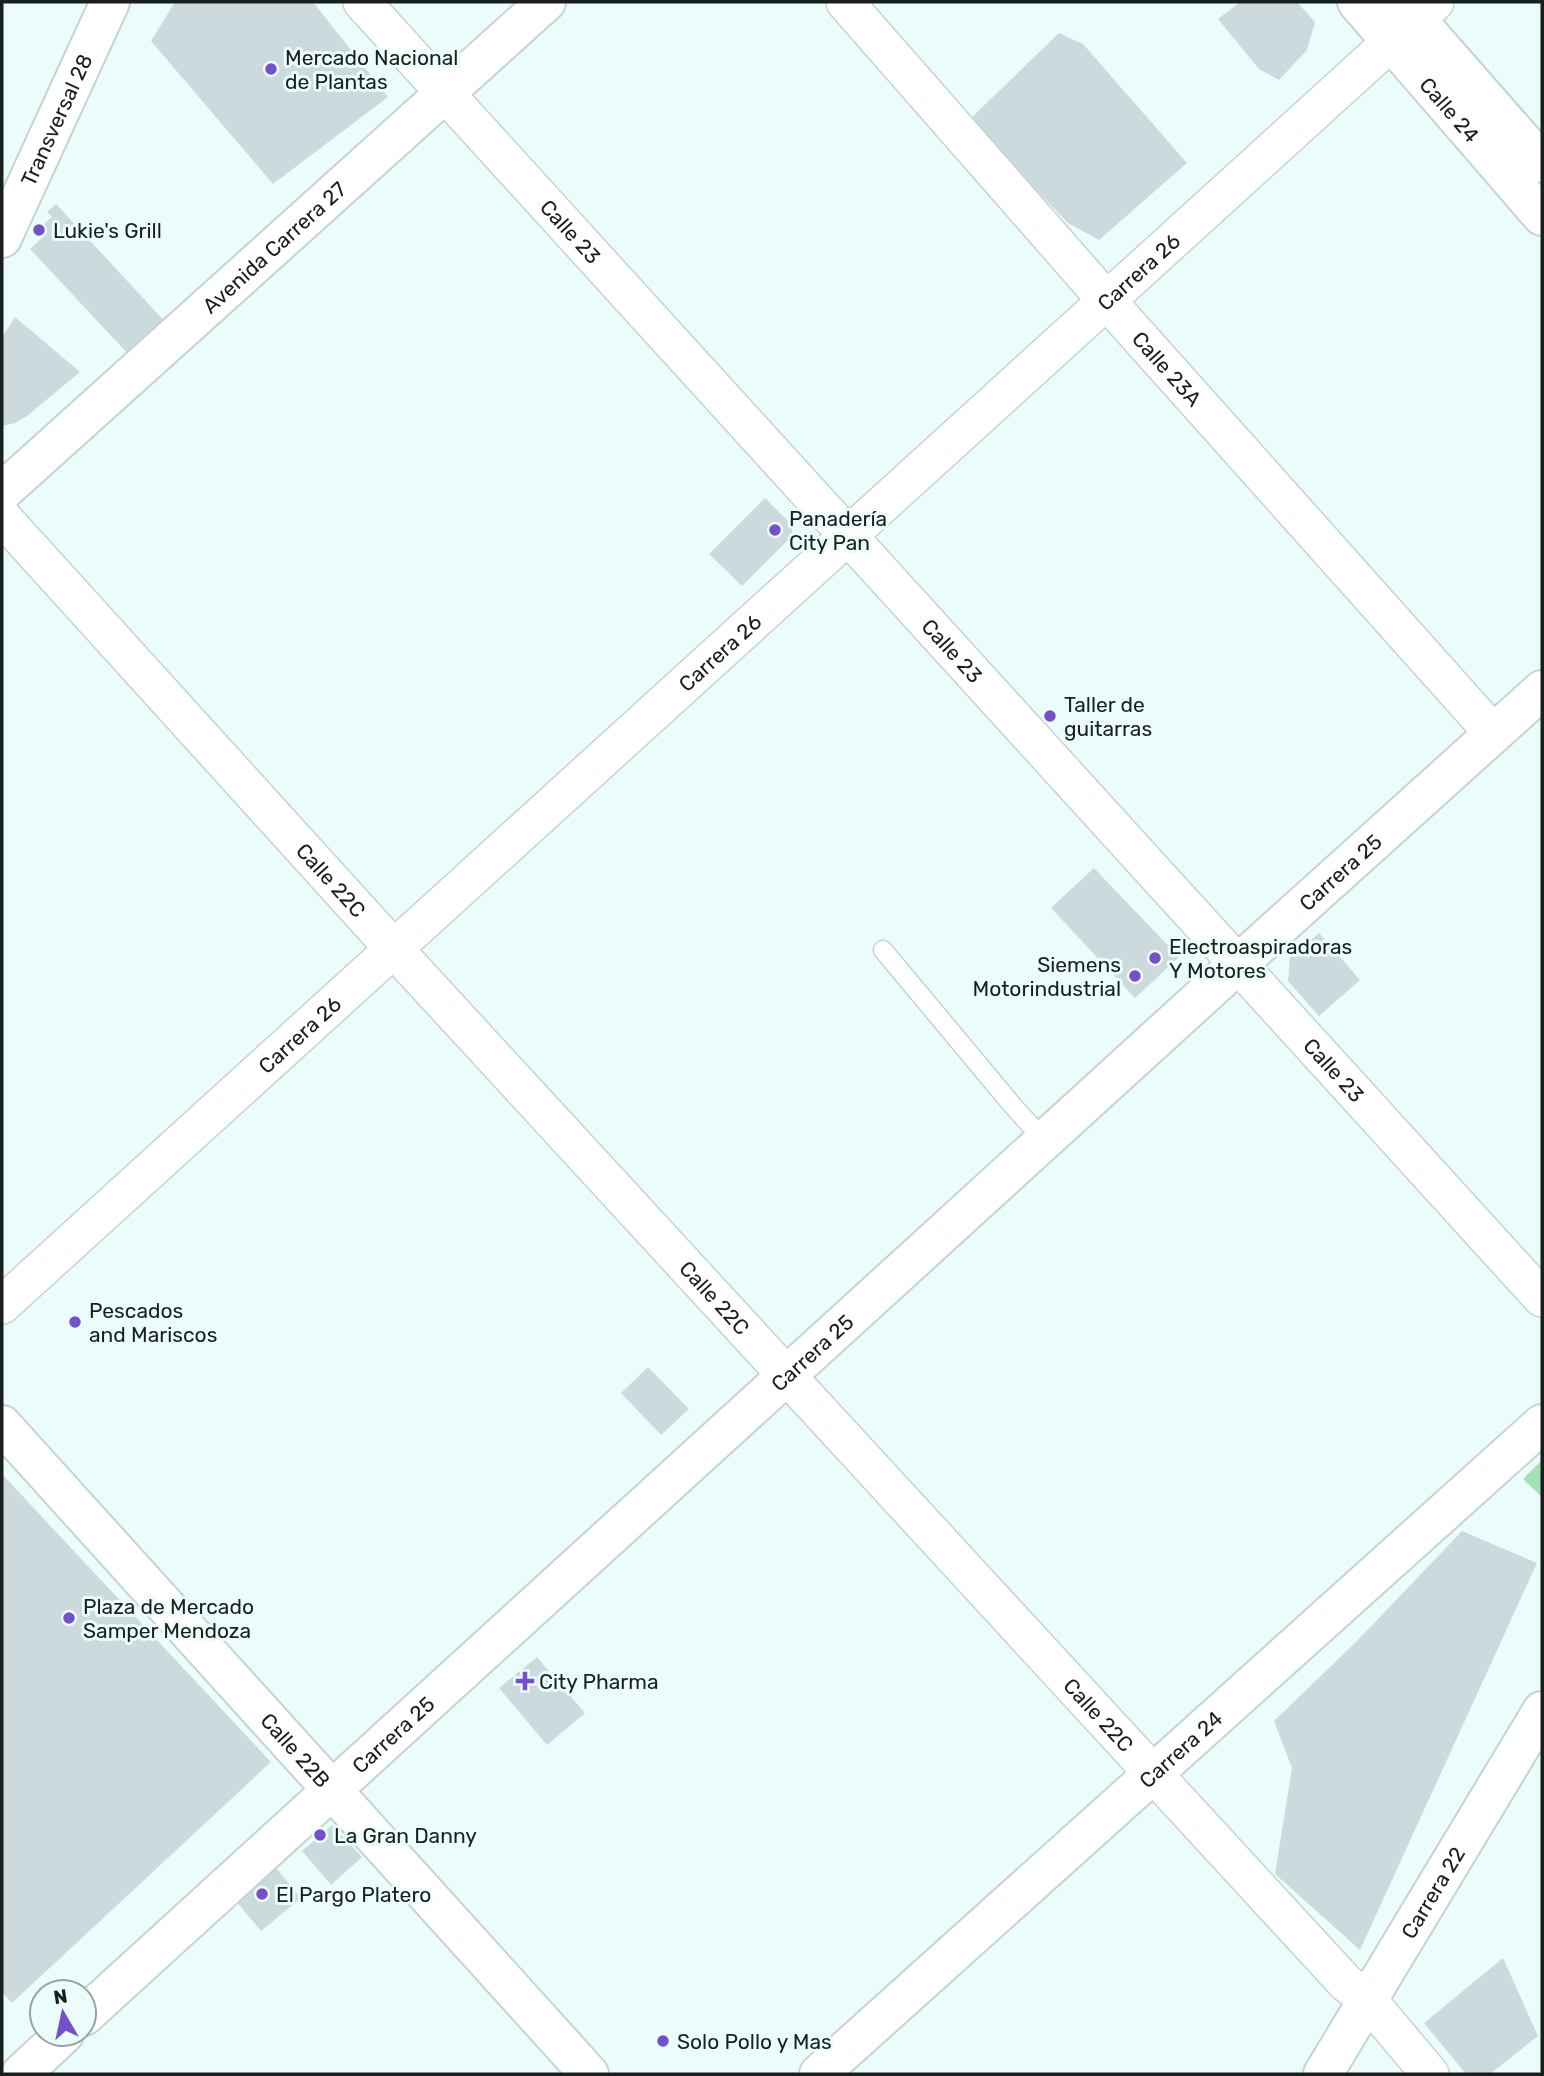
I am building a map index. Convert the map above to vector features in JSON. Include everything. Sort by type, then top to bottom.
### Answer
[{"type":"street","name":"Transversal 28","points":[[2,238],[110,2]]},
{"type":"street","name":"Calle 23","points":[[362,2],[1542,1298]]},
{"type":"street","name":"Avenida Carrera 27","points":[[2,492],[546,2]]},
{"type":"street","name":"Calle 23A","points":[[845,2],[1107,301],[1494,734]]},
{"type":"street","name":"Calle 24","points":[[1357,2],[1411,16],[1542,163]]},
{"type":"street","name":"Carrera 26","points":[[2,1305],[1107,301],[1411,16]]},
{"type":"street","name":"Calle 24","points":[[1411,16],[1542,216]]},
{"type":"street","name":"Calle 22C","points":[[2,517],[394,949],[1346,1983],[1367,1999],[1430,2074]]},
{"type":"street","name":"Carrera 25","points":[[98,2003],[1542,690]]},
{"type":"street","name":"Carrera 24","points":[[819,2074],[1542,1424]]},
{"type":"street","name":"Calle 22B","points":[[2,1425],[589,2074]]},
{"type":"street","name":"Carrera 22","points":[[1323,2074],[1542,1711]]},
{"type":"street","points":[[20,2074],[49,2048]]},
{"type":"lane","points":[[883,950],[1013,1106],[1045,1140]]},
{"type":"green space","points":[[1542,1460],[1542,1497],[1523,1479]]},
{"type":"building","name":"Mercado Nacional de Plantas","points":[[175,2],[313,2],[388,97],[273,184],[151,41]]},
{"type":"building","points":[[1240,2],[1297,2],[1315,22],[1307,50],[1279,80],[1259,69],[1218,19]]},
{"type":"building","points":[[1059,33],[1083,44],[1187,163],[1099,240],[1068,223],[969,120]]},
{"type":"building","points":[[56,204],[168,325],[132,358],[30,249],[43,237],[37,230],[52,217],[47,212]]},
{"type":"building","points":[[15,317],[80,372],[27,416],[2,426],[2,337]]},
{"type":"building","points":[[765,498],[791,524],[793,535],[742,586],[709,554]]},
{"type":"building","points":[[1094,868],[1179,957],[1135,998],[1051,908]]},
{"type":"building","points":[[1319,933],[1360,980],[1319,1016],[1288,981],[1290,957]]},
{"type":"building","points":[[648,1367],[689,1409],[661,1435],[621,1393]]},
{"type":"building","name":"Plaza de Mercado Samper Mendoza","points":[[2,1474],[271,1762],[39,1978],[28,1978],[28,1988],[12,2003],[2,1992]]},
{"type":"building","points":[[1462,1531],[1537,1563],[1360,1950],[1275,1874],[1292,1768],[1274,1721],[1357,1641]]},
{"type":"building","points":[[537,1657],[585,1713],[547,1745],[499,1688]]},
{"type":"building","points":[[332,1825],[362,1857],[331,1885],[302,1851]]},
{"type":"building","points":[[276,1868],[301,1898],[261,1931],[236,1901]]},
{"type":"building","points":[[1503,1958],[1538,2036],[1490,2074],[1466,2074],[1424,2023]]},
{"type":"place","name":"Mercado Nacional de Plantas","points":[[271,69]]},
{"type":"place","name":"Lukie's Grill","points":[[39,230]]},
{"type":"place","name":"Panadería City Pan","points":[[775,530]]},
{"type":"place","name":"Taller de guitarras","points":[[1050,716]]},
{"type":"place","name":"Electroaspiradoras Y Motores","points":[[1155,958]]},
{"type":"place","name":"Siemens Motorindustrial","points":[[1135,976]]},
{"type":"place","name":"Pescados and Mariscos","points":[[75,1322]]},
{"type":"place","name":"Plaza de Mercado Samper Mendoza","points":[[69,1618]]},
{"type":"place","name":"City Pharma","points":[[525,1681]]},
{"type":"place","name":"La Gran Danny","points":[[320,1835]]},
{"type":"place","name":"El Pargo Platero","points":[[262,1894]]},
{"type":"place","name":"Solo Pollo y Mas","points":[[663,2041]]}]
